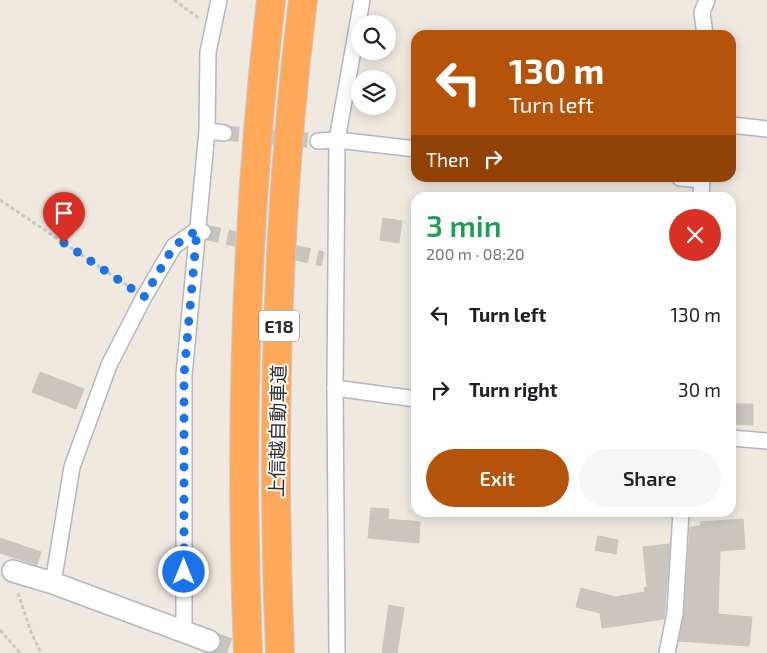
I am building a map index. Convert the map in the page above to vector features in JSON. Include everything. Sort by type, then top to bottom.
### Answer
[{"type":"highway","name":"上信越自動車道","points":[[248,653],[244,516],[247,329],[259,127],[271,0]]},
{"type":"highway","name":"上信越自動車道","points":[[280,653],[276,516],[279,331],[289,130],[303,0]]},
{"type":"street","points":[[184,631],[184,375],[201,231],[207,131],[208,52],[219,0]]},
{"type":"street","points":[[337,653],[335,388],[329,261],[337,140],[362,0]]},
{"type":"street","points":[[704,30],[702,12],[706,0]]},
{"type":"street","points":[[736,126],[767,129]]},
{"type":"street","points":[[207,131],[224,133]]},
{"type":"street","points":[[318,142],[337,140],[411,148]]},
{"type":"street","points":[[53,583],[72,467],[109,365],[144,297],[174,246],[201,231]]},
{"type":"street","points":[[335,388],[411,397]]},
{"type":"street","points":[[736,438],[767,441]]},
{"type":"street","points":[[666,653],[676,613],[681,517]]},
{"type":"street","points":[[6,569],[53,583],[209,641]]},
{"type":"path","points":[[174,0],[213,28]]},
{"type":"path","points":[[0,200],[144,297]]},
{"type":"path","points":[[6,569],[41,653]]},
{"type":"path","points":[[0,630],[20,653]]},
{"type":"building","points":[[383,218],[402,221],[399,243],[380,240]]},
{"type":"building","points":[[40,372],[84,389],[76,409],[32,392]]},
{"type":"building","points":[[736,404],[753,404],[753,425],[736,424]]},
{"type":"building","points":[[371,508],[389,509],[388,519],[420,522],[419,543],[368,538]]},
{"type":"building","points":[[743,519],[745,549],[720,551],[718,614],[752,617],[749,646],[679,641],[684,614],[690,527],[701,526],[700,522]]},
{"type":"building","points":[[598,536],[618,540],[616,554],[595,550]]},
{"type":"building","points":[[0,538],[41,552],[37,565],[0,553]]},
{"type":"building","points":[[670,544],[664,619],[602,628],[600,613],[576,607],[581,588],[615,597],[645,592],[644,588],[647,587],[643,547]]},
{"type":"building","points":[[389,605],[404,608],[397,653],[382,653]]},
{"type":"tunnel","points":[[224,133],[318,141]]},
{"type":"tunnel","points":[[205,232],[323,259]]},
{"type":"tunnel","points":[[209,641],[241,653]]},
{"type":"route","points":[[64,243],[144,297],[174,246],[197,230],[184,375],[184,572]]}]
